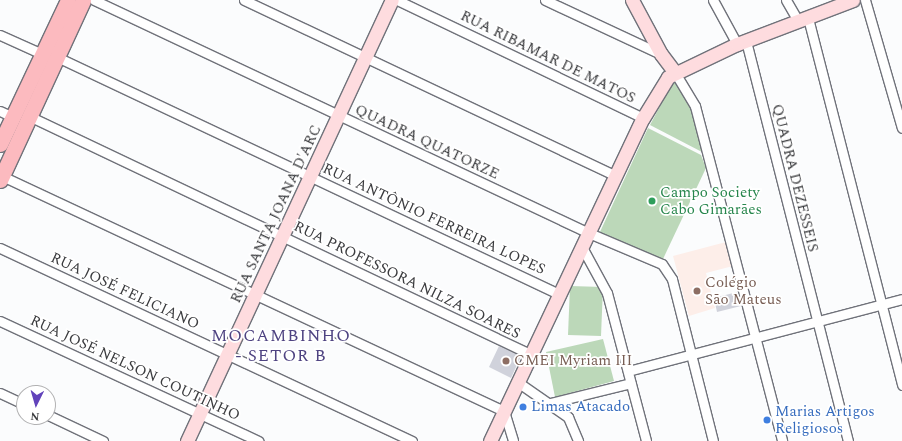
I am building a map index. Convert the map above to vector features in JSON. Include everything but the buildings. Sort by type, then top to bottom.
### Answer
[{"type":"main road","points":[[0,144],[7,114],[42,54],[68,0]]},
{"type":"main road","points":[[1,178],[31,117],[83,0]]},
{"type":"street","name":"QUADRA QUATORZE","points":[[94,0],[589,233],[654,260],[667,269],[713,441]]},
{"type":"street","points":[[244,0],[615,175]]},
{"type":"street","name":"RUA SANTA JOANA D'ARC","points":[[186,441],[284,236],[310,176],[340,117],[392,0]]},
{"type":"street","name":"RUA RIBAMAR DE MATOS","points":[[397,0],[643,118]]},
{"type":"street","points":[[545,0],[661,54]]},
{"type":"street","points":[[632,0],[661,54],[674,71],[695,106],[782,441]]},
{"type":"street","name":"QUADRA DEZESSEIS","points":[[713,0],[741,43],[817,321],[848,441]]},
{"type":"street","points":[[786,0],[803,19],[902,384]]},
{"type":"street","points":[[490,441],[583,249],[615,175],[643,118],[674,71],[741,43],[853,0]]},
{"type":"street","points":[[865,0],[902,128]]},
{"type":"street","points":[[0,35],[42,54]]},
{"type":"street","name":"RUA ANTÔNIO FERREIRA LOPES","points":[[57,58],[561,295]]},
{"type":"street","name":"RUA PROFESSORA NILZA SOARES","points":[[31,117],[532,355]]},
{"type":"street","points":[[1,178],[504,411],[513,441]]},
{"type":"street","name":"RUA JOSÉ FELICIANO","points":[[0,248],[412,441]]},
{"type":"street","points":[[583,249],[607,293],[646,441]]},
{"type":"street","points":[[628,371],[902,299]]},
{"type":"street","name":"RUA JOSÉ NELSON COUTINHO","points":[[0,321],[259,441]]},
{"type":"street","points":[[519,383],[550,403],[570,419],[578,441]]},
{"type":"street","points":[[550,403],[631,383]]},
{"type":"street","points":[[0,393],[16,400]]},
{"type":"street","points":[[56,419],[103,441]]},
{"type":"shaded area","name":"Colégio São Mateus","points":[[726,242],[733,266],[706,273],[715,308],[689,316],[673,256]]},
{"type":"green space","points":[[674,80],[691,109],[702,152],[650,125]]},
{"type":"green space","name":"Campo Society Cabo Gimarães","points":[[648,128],[701,155],[706,168],[663,259],[599,234]]},
{"type":"green space","points":[[570,286],[603,287],[601,336],[568,335]]},
{"type":"green space","points":[[603,339],[614,381],[555,397],[546,352]]},
{"type":"place","name":"Campo Society Cabo Gimarães","points":[[652,201]]},
{"type":"place","name":"Colégio São Mateus","points":[[697,291]]},
{"type":"place","name":"CMEI Myriam III","points":[[506,361]]},
{"type":"place","name":"Limas Atacado","points":[[523,407]]},
{"type":"place","name":"Marias Artigos Religiosos","points":[[767,420]]},
{"type":"district","name":"MOCAMBINHO - SETOR B","points":[[281,347]]}]
